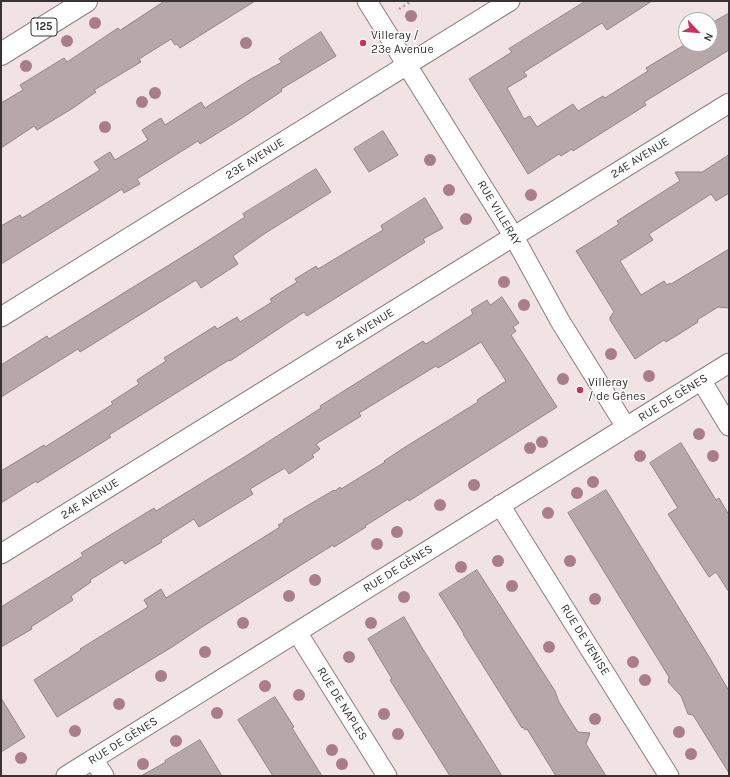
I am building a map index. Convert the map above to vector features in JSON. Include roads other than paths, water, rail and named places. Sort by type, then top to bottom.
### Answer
[{"type":"main road","name":"125","points":[[1,54],[86,1]]},
{"type":"street","name":"RUE VILLERAY","points":[[367,1],[514,237],[560,321],[626,427]]},
{"type":"street","name":"23E AVENUE","points":[[1,317],[510,1]]},
{"type":"street","name":"24E AVENUE","points":[[1,554],[729,103]]},
{"type":"street","name":"RUE DE GÈNES","points":[[66,776],[729,363]]},
{"type":"street","points":[[701,380],[729,426]]},
{"type":"street","name":"RUE DE VENISE","points":[[500,505],[669,776]]},
{"type":"street","name":"RUE DE NAPLES","points":[[297,632],[387,776]]},
{"type":"street","points":[[93,760],[104,776]]},
{"type":"place","name":"Villeray / 23e Avenue","points":[[363,43]]},
{"type":"place","name":"Villeray / de Gênes","points":[[580,390]]}]
